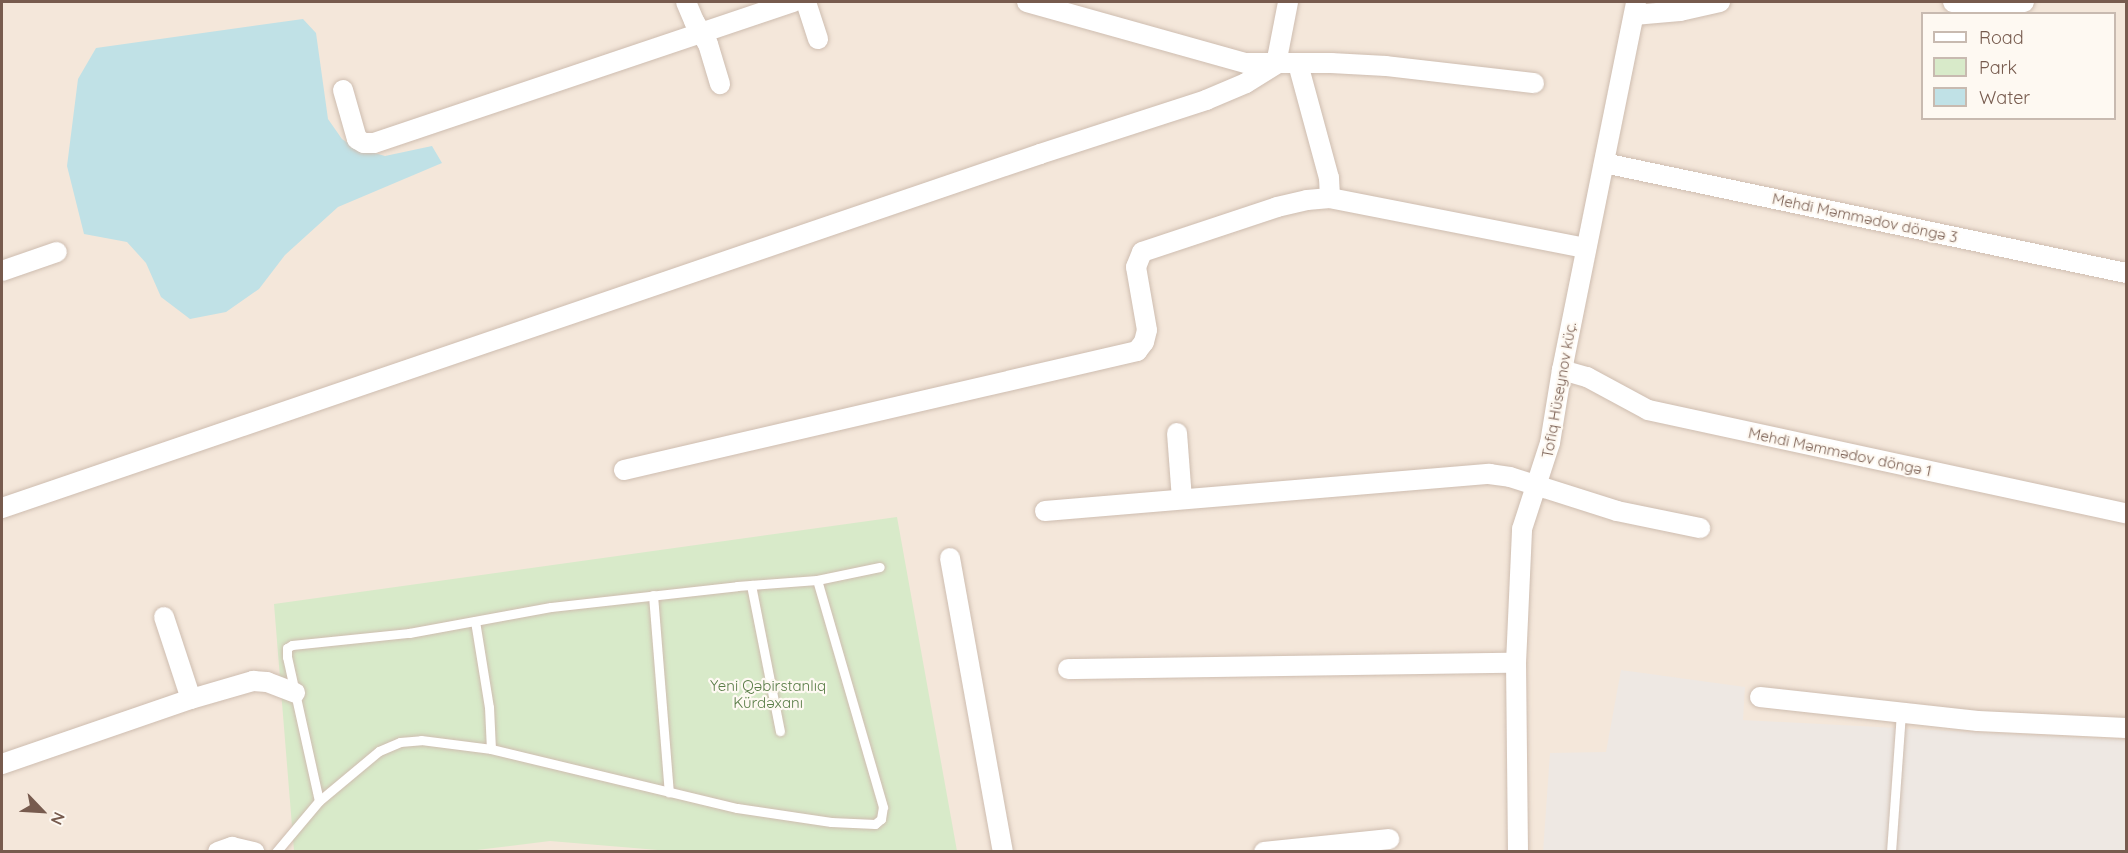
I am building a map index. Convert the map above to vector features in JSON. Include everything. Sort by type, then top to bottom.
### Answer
[{"type":"street","points":[[686,2],[708,44],[720,84]]},
{"type":"street","points":[[343,90],[357,140],[374,143],[794,2]]},
{"type":"street","points":[[807,2],[818,39]]},
{"type":"street","points":[[1027,2],[1246,63],[1386,66],[1534,83]]},
{"type":"street","points":[[2,508],[1040,154],[1206,100],[1246,83],[1276,64],[1288,2]]},
{"type":"street","points":[[1635,8],[1680,11],[1720,2]]},
{"type":"street","points":[[1953,2],[1999,9],[2024,2]]},
{"type":"street","name":"Tofiq Hüseynov küç.","points":[[1518,852],[1516,663],[1522,529],[1550,443],[1562,370],[1635,8]]},
{"type":"street","points":[[1298,64],[1329,178],[1330,198]]},
{"type":"street","name":"Mehdi Məmmədov döngə 3","points":[[1604,163],[2127,273]]},
{"type":"street","points":[[624,470],[1137,351],[1144,342],[1148,330],[1136,267],[1142,252],[1277,207],[1330,198],[1586,248]]},
{"type":"street","points":[[2,271],[57,252]]},
{"type":"street","name":"Mehdi Məmmədov döngə 1","points":[[1562,370],[1587,376],[1648,410],[2127,513]]},
{"type":"street","points":[[1177,433],[1182,499]]},
{"type":"street","points":[[1045,511],[1490,474],[1510,477],[1617,512],[1700,528]]},
{"type":"street","points":[[950,558],[1002,852]]},
{"type":"street","points":[[164,617],[191,699]]},
{"type":"street","points":[[1068,669],[1516,663]]},
{"type":"street","points":[[2,764],[191,699],[253,681],[267,682],[295,693]]},
{"type":"street","points":[[1760,697],[1978,721],[2127,728]]},
{"type":"street","points":[[1264,852],[1389,839]]},
{"type":"street","points":[[218,852],[232,848],[254,852]]},
{"type":"lane","points":[[319,801],[287,657],[287,648],[292,645],[409,633],[551,607],[817,580],[880,567]]},
{"type":"lane","points":[[276,852],[319,801],[379,751],[400,742],[421,740],[491,749],[737,808],[831,822],[875,824],[881,819],[883,807],[817,580]]},
{"type":"lane","points":[[751,585],[780,731]]},
{"type":"lane","points":[[653,596],[669,792]]},
{"type":"lane","points":[[475,621],[489,706],[491,749]]},
{"type":"lane","points":[[1891,852],[1901,712]]},
{"type":"shaded area","points":[[2,2],[2126,2],[2126,851],[2,851]]},
{"type":"shaded area","points":[[1621,670],[1745,687],[1743,720],[2126,740],[2126,851],[1543,852],[1550,753],[1606,752]]},
{"type":"green space","name":"Yeni Qəbirstanlıq Kürdəxanı","points":[[897,517],[957,851],[682,852],[550,841],[460,852],[294,851],[274,604]]},
{"type":"water","points":[[303,19],[316,33],[328,119],[342,139],[354,147],[385,156],[432,146],[442,163],[338,207],[285,255],[259,289],[226,312],[190,319],[161,297],[146,263],[127,242],[84,234],[67,166],[78,79],[96,48]]}]
